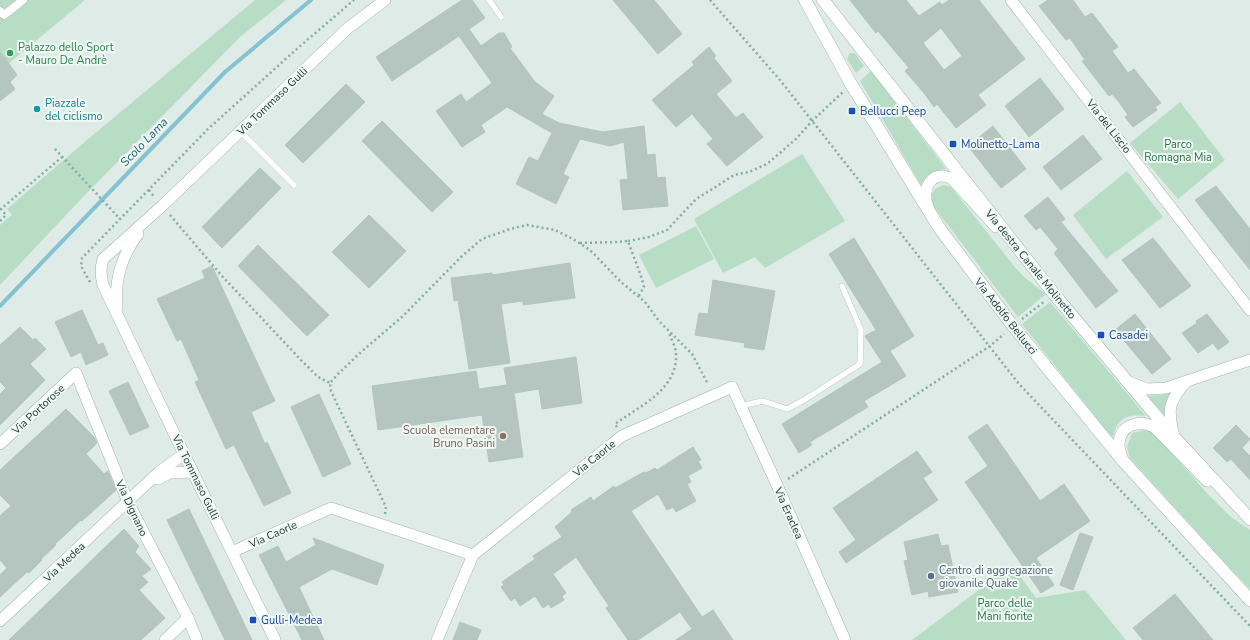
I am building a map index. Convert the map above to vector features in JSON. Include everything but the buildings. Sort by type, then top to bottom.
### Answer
[{"type":"street","points":[[0,11],[4,15],[23,0]]},
{"type":"street","name":"Via Tommaso Gulli","points":[[275,640],[184,454],[104,285],[100,274],[101,266],[103,259],[159,202],[240,131],[348,28],[385,0]]},
{"type":"street","name":"Via Adolfo Bellucci","points":[[805,0],[851,84],[934,219],[1013,326],[1124,462],[1250,600]]},
{"type":"street","name":"Via destra Canale Molinetto","points":[[823,0],[1054,294],[1174,437],[1250,519]]},
{"type":"street","name":"Via del Liscio","points":[[1011,0],[1250,310]]},
{"type":"street","points":[[934,219],[926,202],[926,188],[934,179],[941,176],[948,177],[952,179],[982,213],[1019,250]]},
{"type":"street","name":"Via Tommaso Gulli","points":[[118,314],[116,295],[117,283],[124,259],[132,243],[159,202]]},
{"type":"street","points":[[1126,381],[1147,389],[1153,390],[1166,388],[1250,360]]},
{"type":"street","name":"Via Portorose","points":[[0,444],[76,373]]},
{"type":"street","name":"Via Dignano","points":[[76,373],[197,640]]},
{"type":"street","points":[[1174,437],[1169,416],[1172,401],[1175,394],[1186,382]]},
{"type":"street","name":"Via Eraclea","points":[[732,388],[845,640]]},
{"type":"street","name":"Via Caorle","points":[[437,640],[473,555],[622,436],[732,388]]},
{"type":"street","points":[[1124,462],[1119,449],[1120,435],[1124,430],[1134,424],[1147,424],[1154,427],[1232,506],[1250,519]]},
{"type":"street","name":"Via Medea","points":[[0,621],[160,472],[184,454]]},
{"type":"street","name":"Via Medea","points":[[132,499],[165,474],[193,472]]},
{"type":"street","name":"Via Caorle","points":[[232,552],[331,508],[473,555]]},
{"type":"street","points":[[165,640],[188,618]]},
{"type":"lane","points":[[489,0],[501,17]]},
{"type":"lane","points":[[240,131],[294,185]]},
{"type":"lane","points":[[740,406],[763,401],[787,408],[804,400],[860,364],[861,330],[842,286]]},
{"type":"path","points":[[91,284],[81,266],[82,258],[208,129],[299,46],[354,0]]},
{"type":"path","points":[[710,0],[780,80],[1019,384],[1250,626]]},
{"type":"path","points":[[580,244],[628,241],[649,237],[667,230],[696,199],[734,175],[749,172],[767,164],[796,139],[812,121],[851,84]]},
{"type":"path","points":[[55,148],[120,219]]},
{"type":"path","points":[[0,220],[6,215],[1,209],[62,157]]},
{"type":"path","points":[[149,190],[222,276],[300,359],[318,377],[330,384]]},
{"type":"path","points":[[383,525],[386,507],[331,391],[330,384],[338,374],[403,316],[462,256],[482,239],[510,229],[527,225],[555,230],[590,250],[621,282],[645,302],[668,331],[692,354],[714,395]]},
{"type":"path","points":[[628,241],[640,270],[644,287],[638,297]]},
{"type":"path","points":[[777,486],[990,346],[1054,294]]},
{"type":"path","points":[[622,436],[615,424],[666,386],[673,375],[676,353],[668,331]]},
{"type":"green space","name":"Palazzo dello Sport - Mauro De Andrè","points":[[0,0],[85,0],[9,63],[17,75],[10,82],[15,89],[0,101]]},
{"type":"green space","points":[[255,0],[286,0],[240,37],[83,197],[0,285],[0,225],[12,215],[7,209],[81,145]]},
{"type":"green space","points":[[850,53],[855,53],[864,66],[856,73],[847,59]]},
{"type":"green space","points":[[871,71],[946,169],[931,173],[921,185],[860,81]]},
{"type":"green space","name":"Parco Romagna Mia","points":[[1180,102],[1225,160],[1178,199],[1130,143]]},
{"type":"green space","points":[[802,154],[845,221],[765,268],[755,257],[723,273],[694,219]]},
{"type":"green space","points":[[1127,171],[1163,217],[1106,259],[1073,215]]},
{"type":"green space","points":[[944,185],[951,187],[1024,277],[1046,294],[1018,317],[931,203],[934,191]]},
{"type":"green space","points":[[696,226],[714,259],[656,288],[639,255]]},
{"type":"green space","points":[[1050,302],[1146,416],[1133,416],[1123,419],[1117,426],[1113,439],[1022,324]]},
{"type":"green space","points":[[1172,392],[1166,405],[1165,416],[1148,396]]},
{"type":"green space","points":[[1146,430],[1154,433],[1205,491],[1231,517],[1250,530],[1250,589],[1130,458],[1127,447],[1132,433]]},
{"type":"green space","name":"Parco delle Mani fiorite","points":[[1012,565],[1036,598],[1085,590],[1126,640],[912,640]]},
{"type":"waterway","name":"Scolo Lama","points":[[0,306],[225,72],[311,0]]},
{"type":"place","name":"Palazzo dello Sport - Mauro De Andrè","points":[[10,53]]},
{"type":"place","name":"Piazzale del ciclismo","points":[[37,109]]},
{"type":"place","name":"Bellucci Peep","points":[[852,111]]},
{"type":"place","name":"Molinetto-Lama","points":[[953,144]]},
{"type":"place","name":"Casadei","points":[[1101,335]]},
{"type":"place","name":"Scuola elementare Bruno Pasini","points":[[503,436]]},
{"type":"place","name":"Centro di aggregazione giovanile Quake","points":[[931,576]]},
{"type":"place","name":"Gulli-Medea","points":[[253,620]]}]
